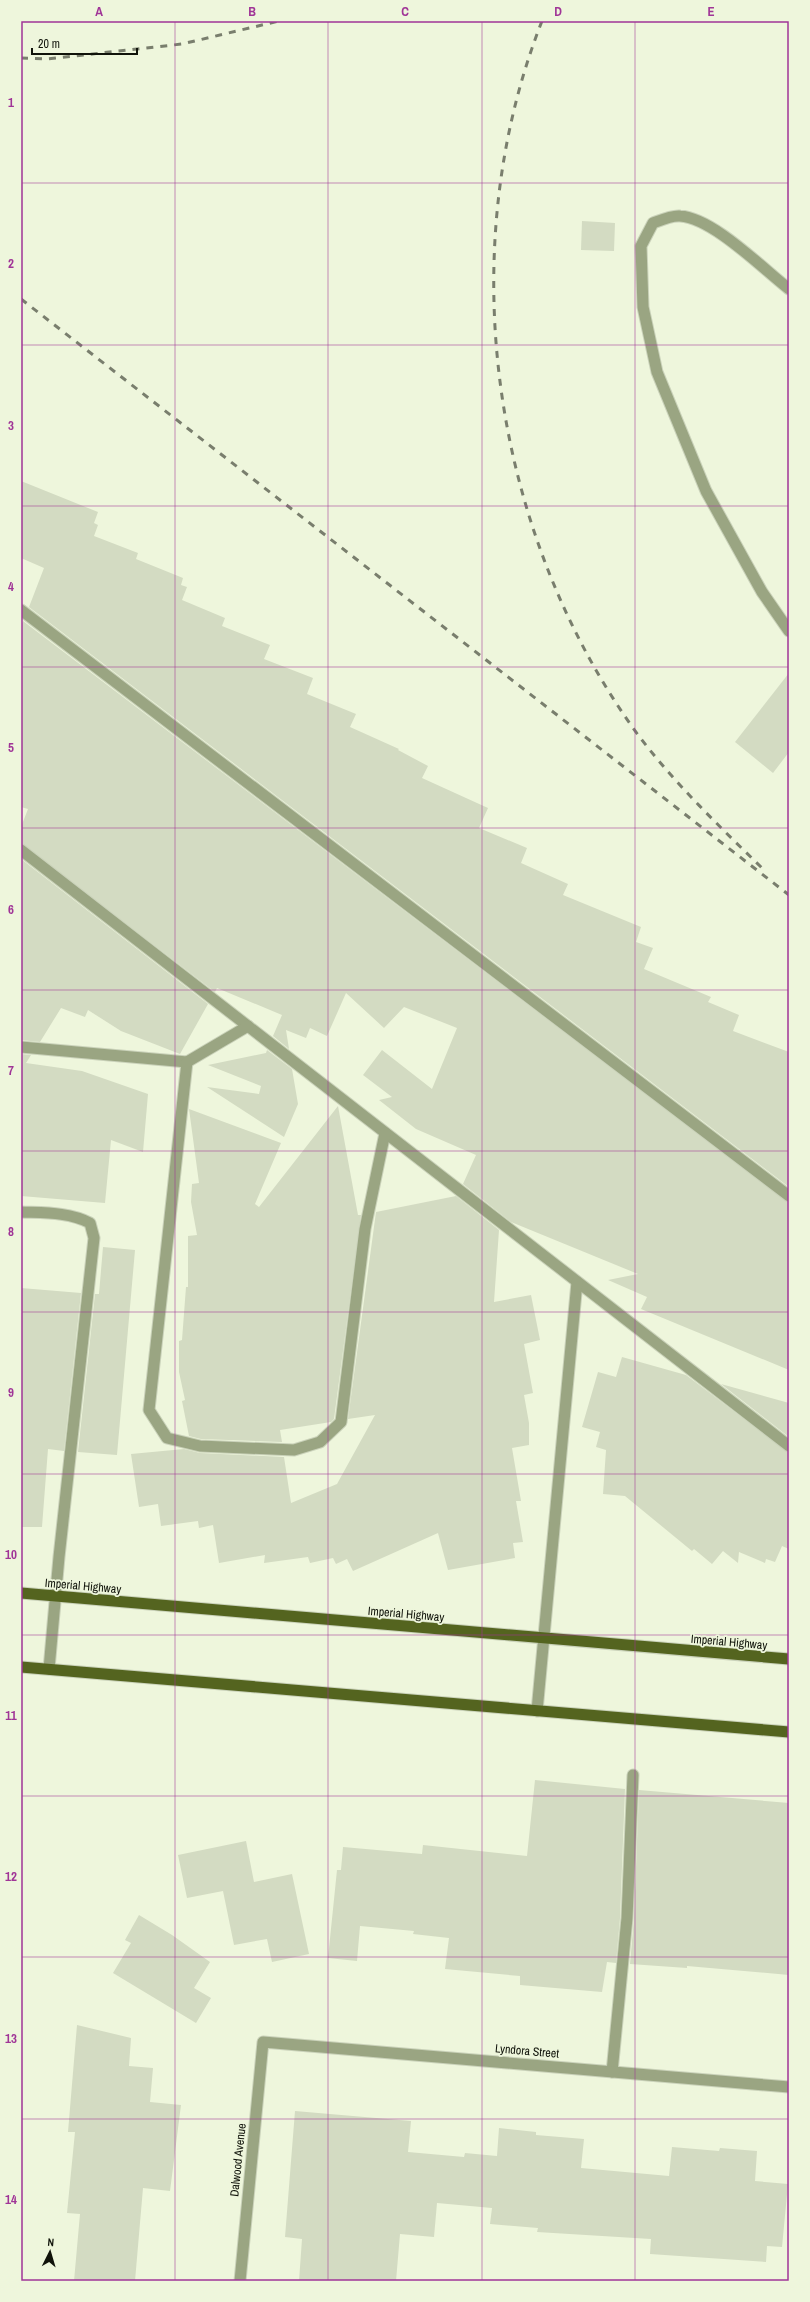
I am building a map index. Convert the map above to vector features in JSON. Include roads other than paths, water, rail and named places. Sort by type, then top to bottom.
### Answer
[{"type":"main road","name":"Imperial Highway","points":[[21,1593],[542,1640],[789,1660]]},
{"type":"main road","points":[[21,1667],[789,1732]]},
{"type":"street","points":[[789,288],[728,240],[694,218],[678,216],[653,223],[641,246],[643,307],[657,372],[706,491],[762,592],[789,631]]},
{"type":"street","points":[[21,610],[789,1196]]},
{"type":"street","points":[[21,850],[789,1446]]},
{"type":"street","points":[[21,1047],[187,1062],[248,1026]]},
{"type":"street","points":[[187,1062],[149,1410],[167,1438],[200,1446],[294,1450],[320,1442],[341,1422],[364,1229],[385,1133]]},
{"type":"street","points":[[21,1212],[80,1218],[90,1223],[94,1238],[55,1596],[49,1669]]},
{"type":"street","points":[[537,1711],[542,1640],[577,1282]]},
{"type":"street","points":[[612,2072],[627,1918],[633,1775]]},
{"type":"street","name":"Lyndora Street","points":[[263,2042],[789,2087]]},
{"type":"street","name":"Dalwood Avenue","points":[[240,2281],[263,2042]]},
{"type":"railway","points":[[21,58],[47,59],[182,44],[279,21]]},
{"type":"railway","points":[[542,21],[514,109],[498,200],[494,293],[500,385],[518,477],[546,565],[585,650],[633,728],[647,747],[679,783],[763,869]]},
{"type":"railway","points":[[21,299],[789,895]]}]
